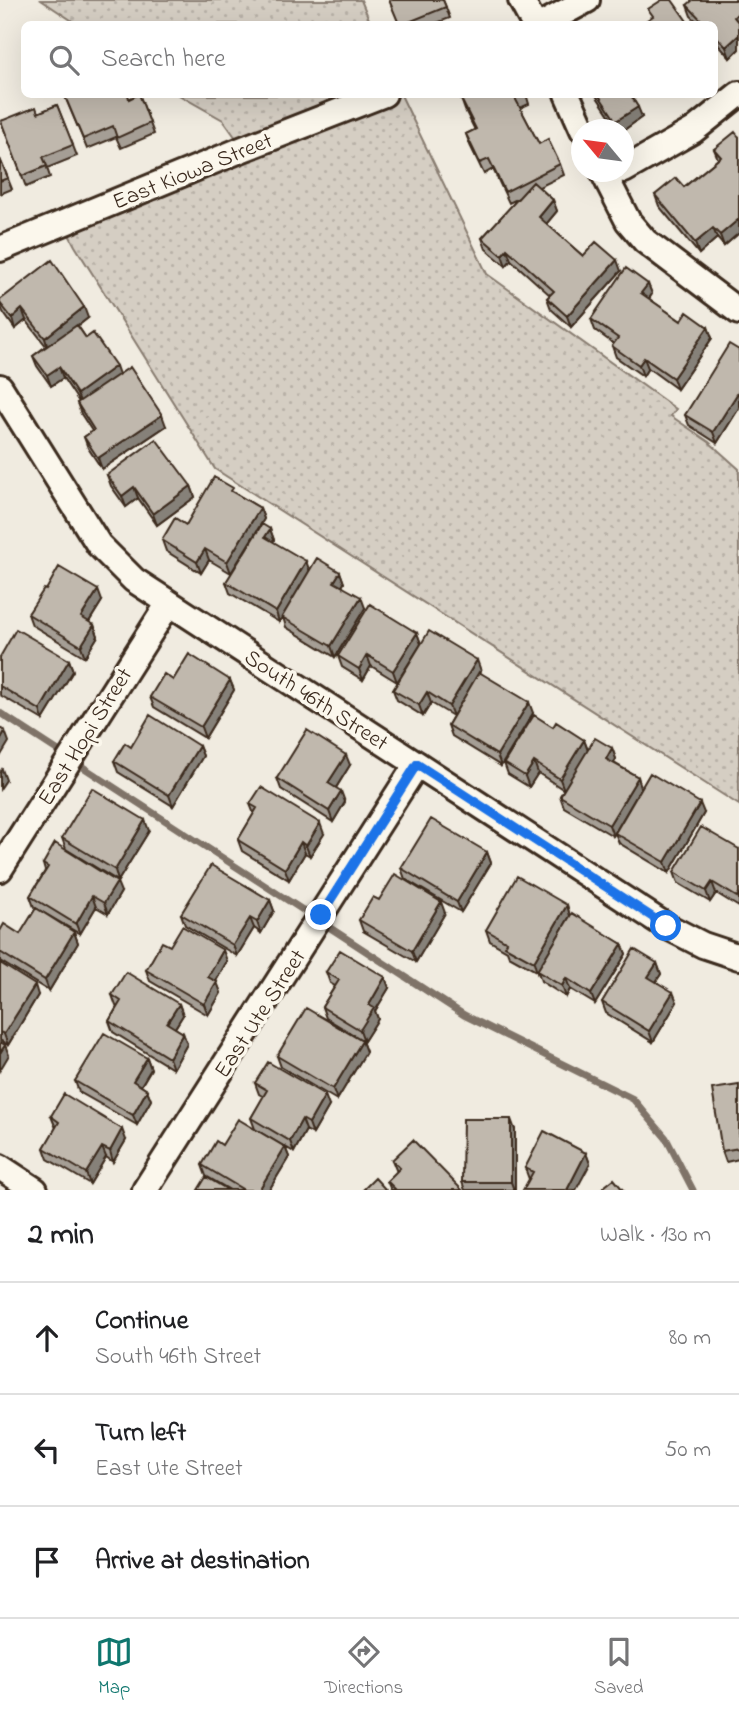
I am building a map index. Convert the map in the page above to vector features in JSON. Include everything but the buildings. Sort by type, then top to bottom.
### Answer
[{"type":"street","points":[[521,0],[532,21]]},
{"type":"street","points":[[548,21],[587,0]]},
{"type":"street","points":[[634,162],[694,130],[739,94]]},
{"type":"street","name":"East Kiowa Street","points":[[0,249],[374,98]]},
{"type":"street","points":[[569,98],[578,119]]},
{"type":"street","points":[[617,182],[628,221],[645,241],[739,312]]},
{"type":"street","name":"South 46th Street","points":[[0,387],[99,545],[134,580],[666,926],[703,945],[739,957]]},
{"type":"street","name":"East Hopi Street","points":[[0,869],[169,603]]},
{"type":"street","name":"East Ute Street","points":[[145,1190],[417,764]]},
{"type":"street","points":[[0,1167],[35,1190]]},
{"type":"shaded area","points":[[41,0],[361,0],[370,21],[72,21]]},
{"type":"shaded area","points":[[184,98],[402,98],[487,274],[676,409],[671,416],[709,442],[739,469],[739,805],[215,469],[63,223],[243,148],[223,120]]},
{"type":"waterway","points":[[0,713],[464,1015],[633,1099],[666,1138],[693,1190]]},
{"type":"route","points":[[321,915],[417,764],[666,926]]}]
